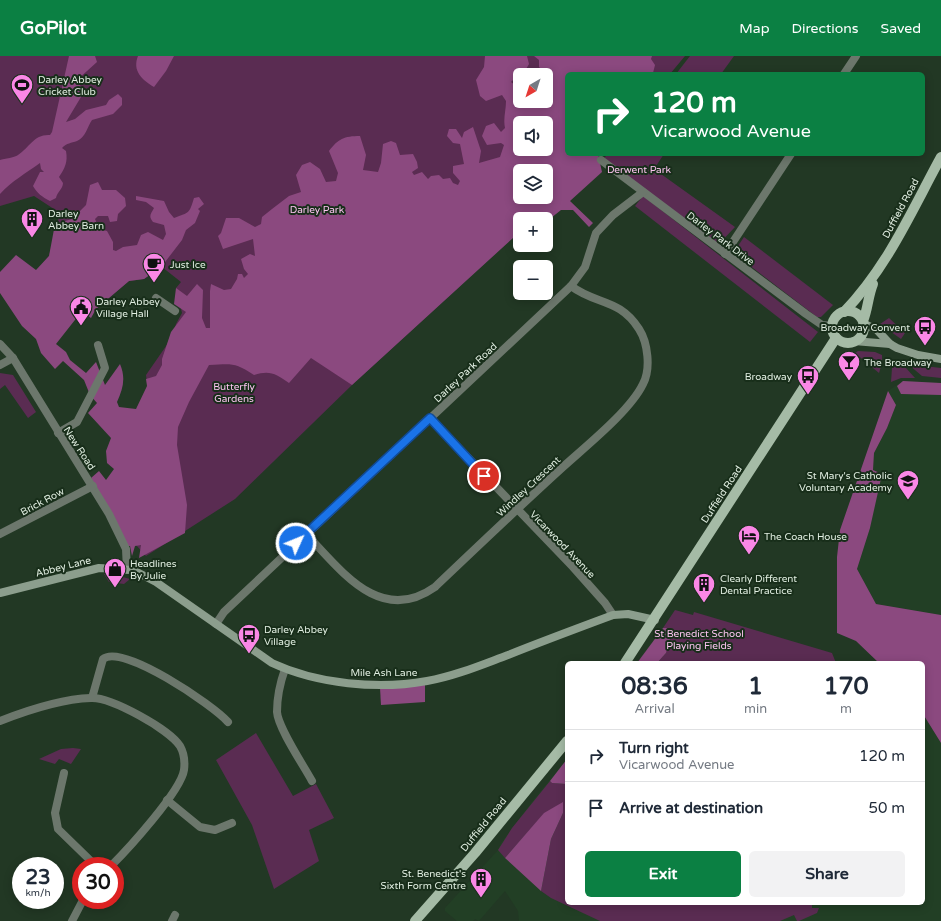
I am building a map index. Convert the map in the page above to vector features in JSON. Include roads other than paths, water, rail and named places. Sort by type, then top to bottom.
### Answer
[{"type":"main road","name":"Duffield Road","points":[[863,322],[866,315],[868,296],[880,269],[941,157]]},
{"type":"main road","name":"Duffield Road","points":[[844,312],[864,290],[880,269]]},
{"type":"main road","points":[[844,312],[857,314],[863,322],[863,332],[854,341],[842,342],[836,338],[832,326],[837,316],[844,312]]},
{"type":"main road","name":"Duffield Road","points":[[626,661],[655,620],[836,338]]},
{"type":"main road","name":"Duffield Road","points":[[416,921],[475,853],[565,742]]},
{"type":"street","points":[[845,72],[856,56]]},
{"type":"street","points":[[725,254],[790,156]]},
{"type":"street","name":"Darley Park Drive","points":[[601,160],[806,314],[822,325],[832,326]]},
{"type":"street","name":"Darley Park Road","points":[[216,624],[224,612],[571,286],[585,267],[596,233],[613,214],[643,192]]},
{"type":"street","name":"Windley Crescent","points":[[306,534],[356,585],[369,593],[394,601],[420,596],[435,587],[516,510],[590,443],[629,404],[644,382],[647,369],[647,355],[645,343],[639,329],[631,319],[615,305],[580,293],[571,286]]},
{"type":"street","points":[[156,298],[175,311]]},
{"type":"street","points":[[863,322],[877,330],[890,344]]},
{"type":"street","points":[[854,341],[890,344],[918,355],[941,360]]},
{"type":"street","name":"New Road","points":[[0,344],[13,358],[58,434],[93,486],[126,549],[130,570]]},
{"type":"street","points":[[58,434],[77,422],[101,377],[105,368],[98,345]]},
{"type":"street","points":[[0,365],[13,358]]},
{"type":"street","name":"Vicarwood Avenue","points":[[430,418],[595,592],[613,616]]},
{"type":"street","name":"Brick Row","points":[[0,534],[93,486]]},
{"type":"street","name":"Abbey Lane","points":[[0,593],[99,568],[130,570]]},
{"type":"street","name":"Mile Ash Lane","points":[[130,570],[156,582],[272,663],[285,669],[342,682],[404,684],[428,681],[463,671],[613,616],[628,614],[655,620]]},
{"type":"street","points":[[92,698],[103,659],[109,656],[122,657],[168,678],[208,705],[228,722]]},
{"type":"street","points":[[285,669],[280,683],[277,713],[283,728],[312,781]]},
{"type":"street","points":[[0,722],[40,708],[92,698],[122,708],[144,718],[173,738],[181,748],[184,757],[184,771],[181,779],[167,800],[119,857]]},
{"type":"street","points":[[64,773],[55,813],[58,829],[87,857]]},
{"type":"street","points":[[167,800],[200,827],[215,830],[232,823]]},
{"type":"street","points":[[72,921],[78,909]]},
{"type":"place","name":"Darley Abbey Cricket Club","points":[[22,104]]},
{"type":"place","name":"Darley Abbey Barn","points":[[32,238]]},
{"type":"place","name":"Just Ice","points":[[154,284]]},
{"type":"place","name":"Darley Abbey Village Hall","points":[[81,326]]},
{"type":"place","name":"Broadway Convent","points":[[925,346]]},
{"type":"place","name":"The Broadway","points":[[849,382]]},
{"type":"place","name":"Broadway","points":[[808,396]]},
{"type":"place","name":"St Mary's Catholic Voluntary Academy","points":[[908,500]]},
{"type":"place","name":"The Coach House","points":[[749,556]]},
{"type":"place","name":"Headlines By Julie","points":[[115,588]]},
{"type":"place","name":"Clearly Different Dental Practice","points":[[704,604]]},
{"type":"place","name":"Darley Abbey Village","points":[[249,654]]},
{"type":"place","name":"St. Benedict's Sixth Form Centre","points":[[481,898]]},
{"type":"park label","name":"Derwent Park","points":[[639,169]]},
{"type":"park label","name":"Darley Park","points":[[317,209]]},
{"type":"park label","name":"Butterfly Gardens","points":[[234,392]]},
{"type":"park label","name":"St Benedict School Playing Fields","points":[[699,638]]}]
